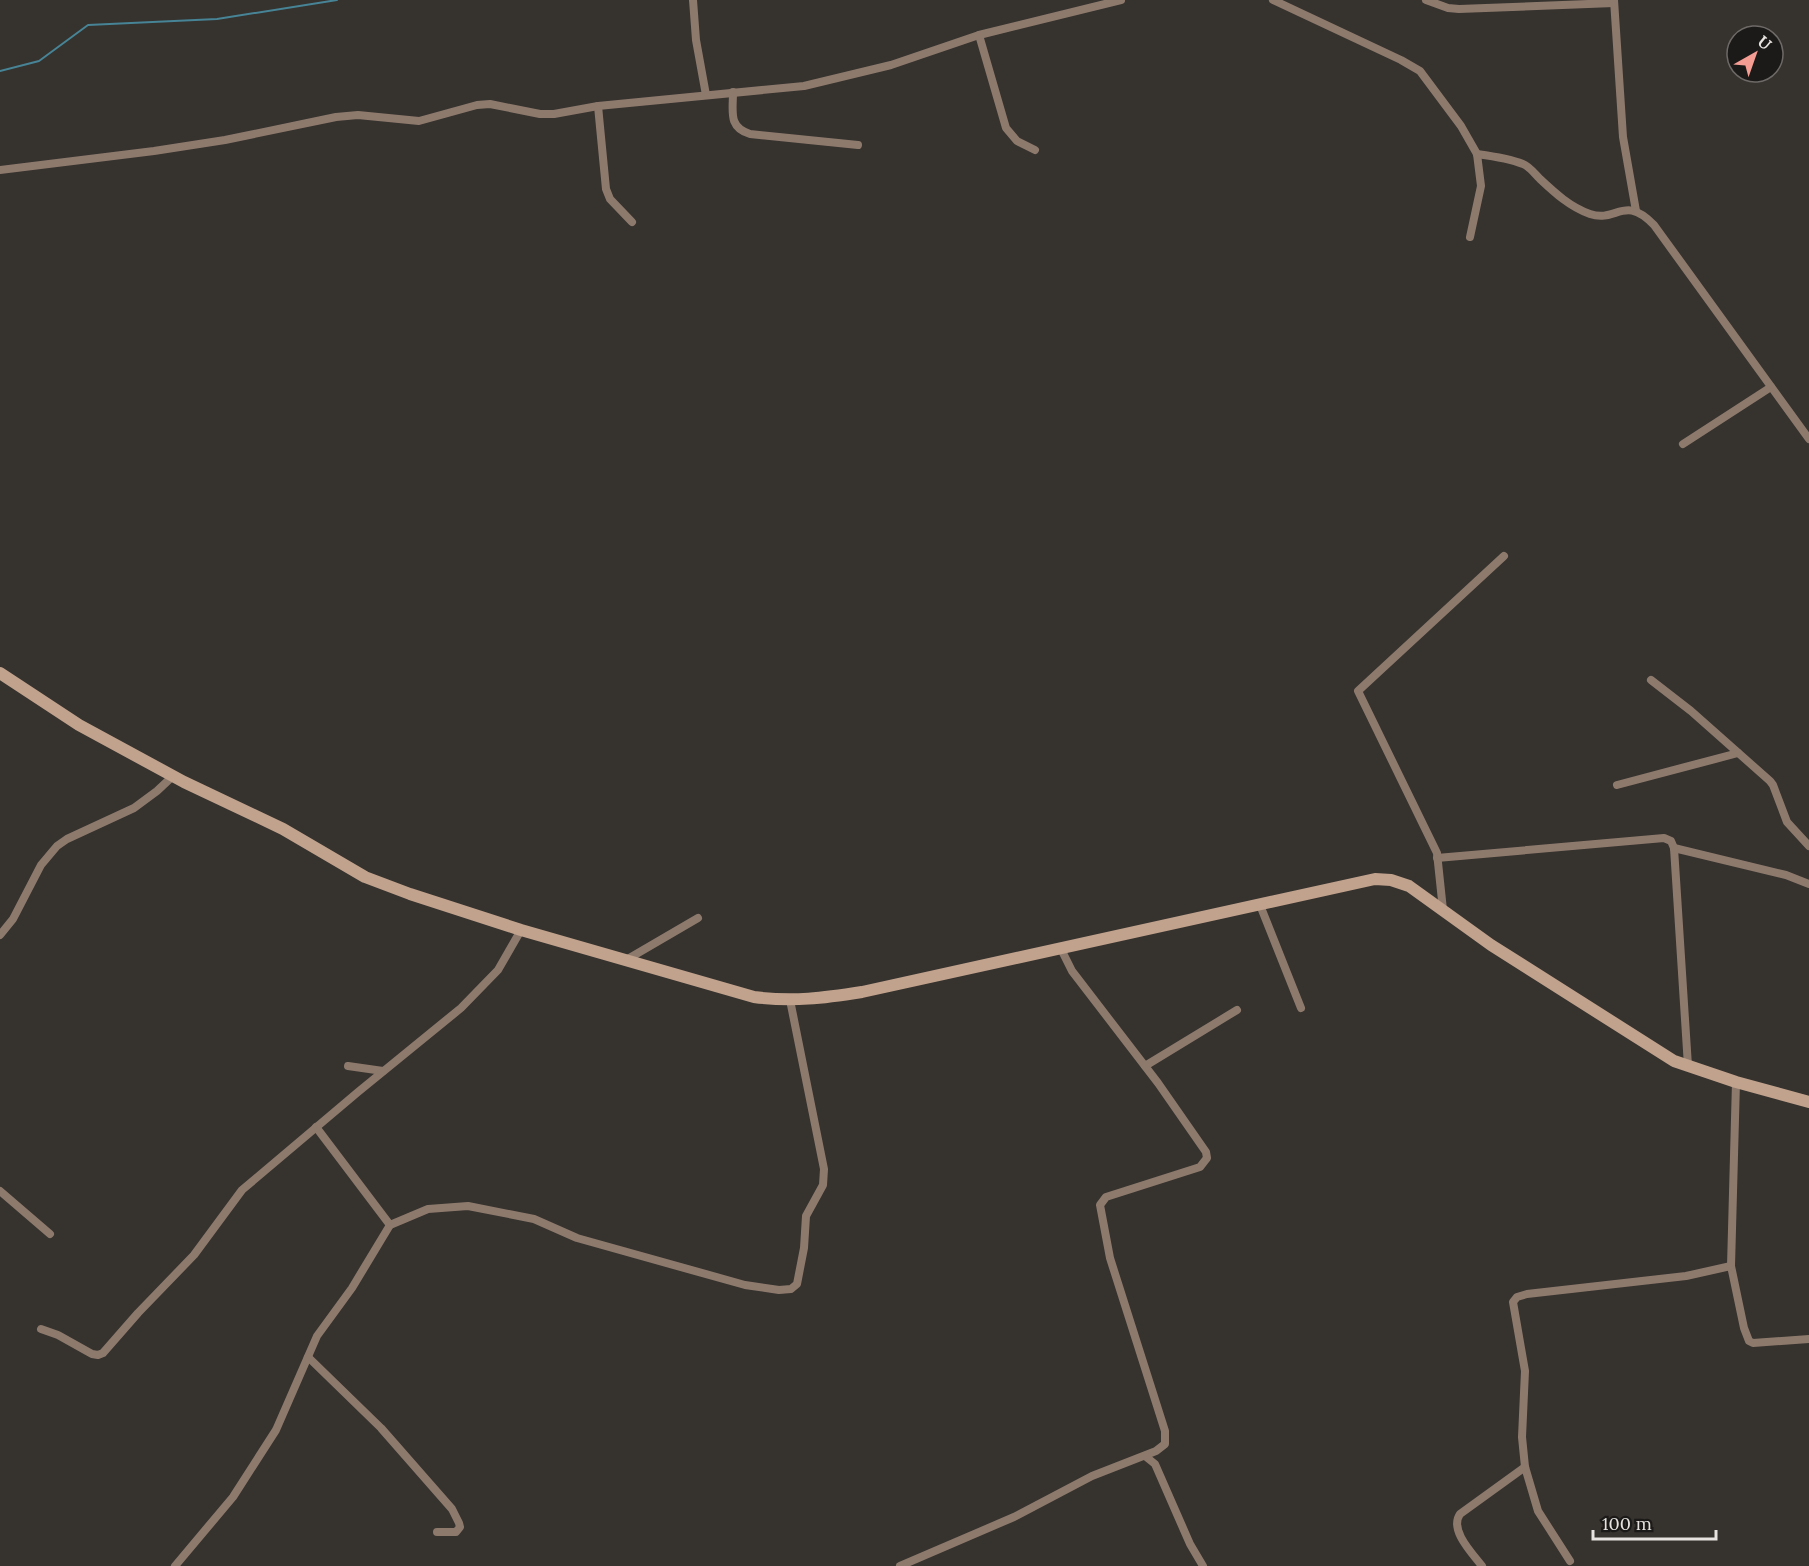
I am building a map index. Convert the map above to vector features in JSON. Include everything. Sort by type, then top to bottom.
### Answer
[{"type":"street","points":[[693,0],[696,40],[706,95]]},
{"type":"street","points":[[0,170],[215,142],[336,117],[358,115],[419,120],[477,105],[505,106],[540,114],[598,106],[804,86],[891,64],[979,35],[1121,0]]},
{"type":"street","points":[[1273,0],[1420,71],[1461,126],[1477,154],[1481,186],[1470,237]]},
{"type":"street","points":[[1426,0],[1448,8],[1460,9],[1614,2],[1623,137],[1636,211]]},
{"type":"street","points":[[979,35],[1006,128],[1017,141],[1035,150]]},
{"type":"street","points":[[733,92],[734,121],[741,131],[750,134],[858,145]]},
{"type":"street","points":[[598,106],[606,189],[610,199],[632,222]]},
{"type":"street","points":[[1477,154],[1525,164],[1566,202],[1589,214],[1599,216],[1626,209],[1645,216],[1654,225],[1809,439]]},
{"type":"street","points":[[1683,444],[1771,387]]},
{"type":"street","points":[[1443,910],[1437,858],[1432,843],[1358,691],[1504,556]]},
{"type":"street","points":[[0,673],[79,725],[173,776],[283,829],[364,877],[521,930],[754,997],[808,1000],[862,992],[1375,879],[1391,880],[1408,886],[1491,945],[1674,1061],[1736,1082],[1809,1102]]},
{"type":"street","points":[[1651,680],[1773,784],[1787,822],[1809,846]]},
{"type":"street","points":[[1617,785],[1738,753]]},
{"type":"street","points":[[0,935],[14,919],[41,866],[57,846],[134,808],[173,776]]},
{"type":"street","points":[[1437,858],[1664,838],[1671,841],[1674,848],[1688,1066]]},
{"type":"street","points":[[1674,848],[1786,875],[1809,884]]},
{"type":"street","points":[[1260,904],[1302,1008]]},
{"type":"street","points":[[626,960],[698,918]]},
{"type":"street","points":[[41,1329],[58,1335],[92,1354],[103,1353],[194,1255],[242,1190],[461,1008],[487,983],[508,955],[521,930]]},
{"type":"street","points":[[900,1566],[1014,1517],[1092,1476],[1161,1449],[1164,1444],[1165,1431],[1110,1258],[1100,1205],[1106,1197],[1200,1167],[1207,1158],[1206,1152],[1145,1066],[1072,971],[1061,949]]},
{"type":"street","points":[[175,1566],[233,1497],[276,1430],[317,1336],[352,1288],[390,1225],[428,1209],[468,1206],[534,1219],[577,1238],[745,1285],[779,1290],[791,1289],[797,1284],[806,1216],[823,1185],[824,1169],[789,1000]]},
{"type":"street","points":[[1145,1066],[1237,1010]]},
{"type":"street","points":[[348,1066],[383,1071]]},
{"type":"street","points":[[1736,1082],[1731,1266],[1744,1328],[1749,1341],[1753,1343],[1809,1339]]},
{"type":"street","points":[[316,1127],[390,1225]]},
{"type":"street","points":[[0,1191],[50,1234]]},
{"type":"street","points":[[1570,1561],[1539,1511],[1525,1467],[1522,1437],[1525,1371],[1513,1305],[1517,1297],[1686,1276],[1731,1266]]},
{"type":"street","points":[[308,1357],[381,1428],[452,1509],[460,1527],[456,1532],[437,1532]]},
{"type":"street","points":[[1145,1456],[1155,1464],[1190,1544],[1203,1566]]},
{"type":"street","points":[[1482,1566],[1460,1534],[1456,1524],[1457,1518],[1525,1467]]},
{"type":"waterway","points":[[0,71],[39,61],[88,25],[217,19],[337,0]]}]
